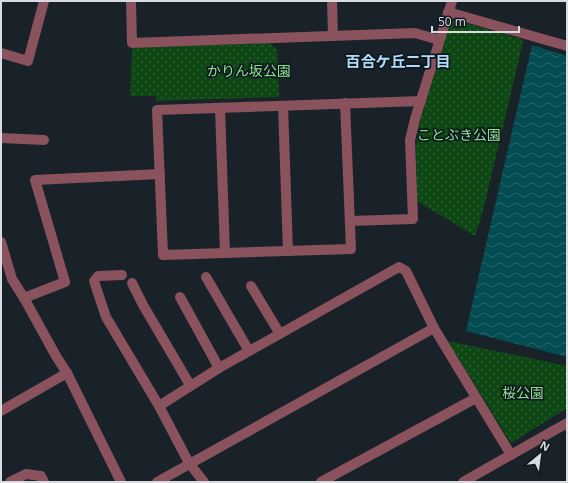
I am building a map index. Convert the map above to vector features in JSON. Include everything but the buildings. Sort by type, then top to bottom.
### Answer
[{"type":"street","points":[[1,53],[28,61],[44,1]]},
{"type":"street","points":[[131,1],[132,43],[415,33],[439,40]]},
{"type":"street","points":[[332,1],[333,36]]},
{"type":"street","points":[[350,221],[413,219],[410,140],[415,119],[452,1]]},
{"type":"street","points":[[448,12],[567,46]]},
{"type":"street","points":[[345,103],[351,249],[163,256],[157,110],[345,103],[421,102]]},
{"type":"street","points":[[283,106],[288,251]]},
{"type":"street","points":[[220,108],[225,253]]},
{"type":"street","points":[[1,138],[44,140]]},
{"type":"street","points":[[24,298],[64,282],[35,180],[160,174]]},
{"type":"street","points":[[1,242],[12,279],[67,373],[121,482]]},
{"type":"street","points":[[159,406],[219,368],[399,267],[406,271],[434,328],[511,455]]},
{"type":"street","points":[[122,275],[98,276],[94,281],[106,317],[159,406],[189,463],[204,482]]},
{"type":"street","points":[[206,277],[249,351]]},
{"type":"street","points":[[132,283],[190,385]]},
{"type":"street","points":[[251,286],[280,334]]},
{"type":"street","points":[[180,297],[219,368]]},
{"type":"street","points":[[157,482],[434,328]]},
{"type":"street","points":[[3,406],[67,373]]},
{"type":"street","points":[[321,482],[476,398]]},
{"type":"street","points":[[463,482],[567,422]]},
{"type":"street","points":[[10,482],[26,474],[41,476],[44,482]]},
{"type":"green space","name":"ことぶき公園","points":[[455,20],[521,39],[523,42],[483,211],[475,236],[417,201],[416,151],[418,128],[450,22]]},
{"type":"green space","name":"かりん坂公園","points":[[269,43],[277,49],[279,97],[156,101],[156,96],[130,96],[132,48]]},
{"type":"green space","name":"桜公園","points":[[448,341],[567,366],[567,408],[511,443]]},
{"type":"water","points":[[532,45],[567,56],[567,357],[466,331]]},
{"type":"district","name":"百合ケ丘二丁目","points":[[398,62]]}]
